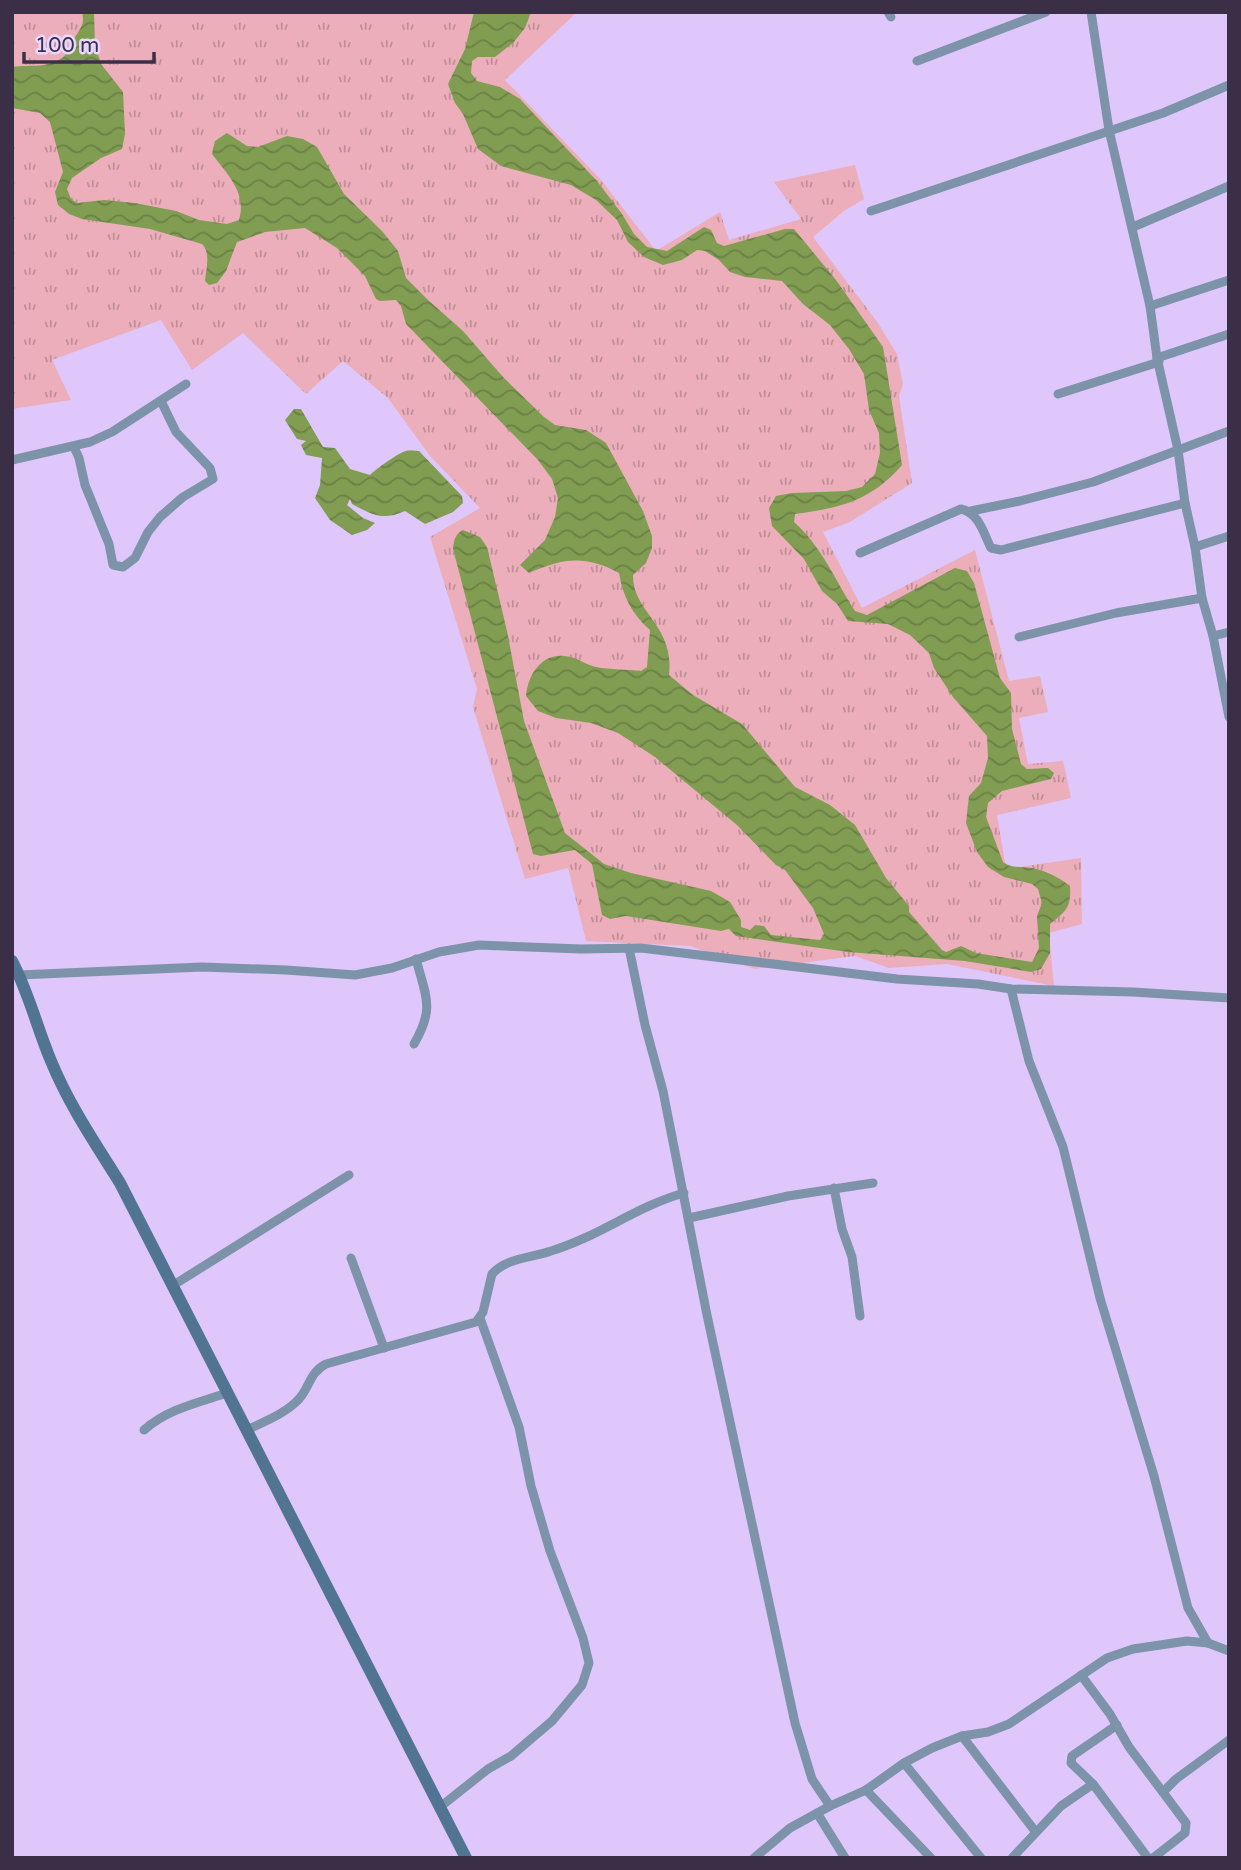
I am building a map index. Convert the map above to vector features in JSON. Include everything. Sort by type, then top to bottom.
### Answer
[{"type":"street","points":[[917,61],[1046,12]]},
{"type":"street","points":[[1091,12],[1109,130],[1150,306],[1158,360],[1178,450],[1202,598],[1213,636],[1229,717]]},
{"type":"street","points":[[872,211],[1163,113],[1229,85]]},
{"type":"street","points":[[1133,227],[1229,186]]},
{"type":"street","points":[[1150,306],[1229,280]]},
{"type":"street","points":[[1058,394],[1229,334]]},
{"type":"street","points":[[12,460],[74,447],[112,432],[186,384]]},
{"type":"street","points":[[74,447],[85,485],[109,544],[110,560],[113,565],[123,567],[135,558],[148,532],[160,517],[183,497],[213,479],[210,468],[176,432],[161,401]]},
{"type":"street","points":[[860,553],[961,509],[971,511],[1020,502],[1093,482],[1229,431]]},
{"type":"street","points":[[971,511],[991,548],[1001,550],[1185,503]]},
{"type":"street","points":[[1195,547],[1229,536]]},
{"type":"street","points":[[1019,637],[1116,613],[1202,598]]},
{"type":"street","points":[[1213,636],[1229,632]]},
{"type":"street","points":[[19,975],[202,967],[355,975],[392,968],[439,952],[479,945],[629,948],[897,979],[978,984],[1010,989],[1229,998]]},
{"type":"street","points":[[629,948],[684,1193],[795,1723],[809,1772],[830,1806]]},
{"type":"street","points":[[414,1044],[427,1020],[429,1007],[416,959]]},
{"type":"street","points":[[12,961],[70,1104],[120,1183],[466,1858]]},
{"type":"street","points":[[1010,989],[1030,1061],[1063,1147],[1100,1298],[1154,1476],[1188,1608],[1208,1643]]},
{"type":"street","points":[[172,1286],[349,1175]]},
{"type":"street","points":[[689,1218],[834,1188],[873,1183]]},
{"type":"street","points":[[834,1188],[842,1228],[852,1256],[860,1316]]},
{"type":"street","points":[[440,1807],[488,1769],[511,1756],[552,1721],[582,1685],[589,1663],[583,1638],[550,1551],[531,1486],[519,1427],[480,1318],[492,1274],[509,1262],[552,1251],[588,1237],[626,1215],[684,1193]]},
{"type":"street","points":[[351,1258],[384,1348]]},
{"type":"street","points":[[247,1430],[296,1402],[307,1389],[309,1380],[318,1368],[465,1326],[480,1318]]},
{"type":"street","points":[[144,1430],[159,1417],[174,1410],[228,1393]]},
{"type":"street","points":[[754,1858],[768,1854],[790,1828],[817,1812],[866,1790],[904,1763],[962,1736],[988,1732],[1009,1724],[1107,1658],[1133,1649],[1187,1641],[1208,1643],[1229,1651]]},
{"type":"street","points":[[1081,1675],[1187,1827],[1185,1833],[1153,1858]]},
{"type":"street","points":[[1117,1725],[1072,1756],[1071,1763],[1093,1784],[1148,1858]]},
{"type":"street","points":[[962,1736],[1035,1831]]},
{"type":"street","points":[[1163,1792],[1176,1779],[1229,1740]]},
{"type":"street","points":[[904,1763],[981,1858]]},
{"type":"street","points":[[1012,1858],[1061,1806],[1093,1784]]},
{"type":"street","points":[[866,1790],[930,1858]]},
{"type":"street","points":[[817,1812],[845,1858]]},
{"type":"green space","points":[[12,12],[577,12],[505,80],[602,181],[656,251],[720,212],[729,240],[801,219],[774,182],[855,165],[864,199],[844,211],[813,237],[878,323],[897,354],[903,384],[899,396],[912,483],[850,522],[823,532],[862,608],[975,550],[1009,681],[1040,676],[1048,712],[1019,718],[1028,764],[1063,761],[1071,798],[997,815],[1006,869],[1081,858],[1082,924],[1049,933],[1054,986],[947,964],[889,968],[855,956],[755,969],[690,946],[586,941],[568,868],[525,879],[473,707],[477,689],[430,537],[480,508],[430,456],[388,398],[343,361],[306,394],[243,333],[192,370],[161,320],[52,360],[71,400],[12,409]]},
{"type":"water","points":[[82,12],[94,12],[95,45],[101,64],[123,92],[125,134],[122,149],[101,158],[72,178],[67,189],[71,199],[77,203],[104,200],[135,203],[176,211],[199,220],[227,224],[239,220],[240,201],[230,177],[212,154],[215,141],[227,133],[247,146],[258,147],[287,136],[303,139],[317,147],[344,194],[382,231],[398,251],[406,278],[463,331],[503,377],[544,417],[555,425],[586,430],[606,443],[643,511],[652,536],[652,548],[646,563],[633,575],[639,599],[666,643],[669,675],[693,695],[742,724],[795,787],[830,805],[855,825],[886,878],[909,906],[909,912],[942,950],[946,952],[961,946],[976,953],[1032,962],[1039,948],[1037,916],[1042,903],[1038,889],[1032,884],[1004,877],[988,867],[977,852],[966,823],[969,796],[981,783],[988,758],[987,736],[953,697],[934,668],[929,653],[910,635],[888,624],[848,621],[837,604],[822,591],[804,559],[772,526],[769,508],[776,496],[846,491],[862,487],[875,474],[880,453],[879,433],[869,410],[864,374],[830,325],[803,304],[782,281],[745,277],[730,272],[719,260],[705,251],[697,250],[682,260],[663,265],[644,257],[628,242],[617,220],[596,200],[571,185],[501,166],[478,149],[448,84],[465,49],[474,12],[531,12],[525,28],[513,43],[495,57],[478,57],[472,61],[471,73],[477,81],[500,87],[520,99],[597,181],[634,234],[647,247],[667,251],[704,227],[711,230],[717,243],[724,246],[785,229],[794,229],[836,280],[883,347],[902,465],[879,487],[866,495],[826,509],[795,514],[794,522],[820,553],[855,611],[867,615],[955,568],[967,571],[974,583],[1000,678],[1011,693],[1012,729],[1021,764],[1027,769],[1048,768],[1054,773],[1051,779],[1002,791],[988,803],[986,817],[1003,862],[1043,871],[1070,886],[1067,908],[1050,924],[1050,953],[1041,969],[1031,972],[965,961],[848,952],[736,936],[729,929],[721,931],[626,916],[610,919],[602,915],[592,864],[575,850],[541,856],[533,854],[453,549],[455,538],[463,530],[480,537],[487,547],[524,721],[565,833],[604,864],[631,873],[711,891],[730,902],[741,920],[741,927],[750,930],[755,925],[764,926],[771,935],[820,940],[824,934],[813,908],[785,870],[776,865],[737,825],[655,757],[618,733],[591,723],[556,718],[538,711],[526,696],[529,681],[537,668],[556,656],[572,657],[607,669],[641,671],[647,667],[650,630],[629,604],[619,573],[607,567],[574,561],[553,564],[529,573],[520,565],[545,540],[555,517],[558,498],[552,479],[538,460],[406,324],[401,306],[396,300],[376,299],[365,276],[337,248],[305,228],[265,232],[237,242],[226,271],[217,283],[209,285],[205,281],[207,256],[202,244],[150,229],[82,219],[69,214],[58,205],[55,192],[63,172],[50,122],[40,113],[12,108],[12,67],[49,64],[62,58],[82,25]]},
{"type":"water","points":[[294,409],[301,409],[323,447],[335,448],[350,469],[370,475],[402,452],[419,451],[462,496],[463,503],[453,512],[425,524],[405,511],[390,516],[372,514],[352,504],[350,499],[347,505],[363,518],[375,523],[367,530],[352,535],[330,520],[315,498],[320,485],[322,458],[306,455],[301,445],[306,441],[297,439],[285,420]]}]
